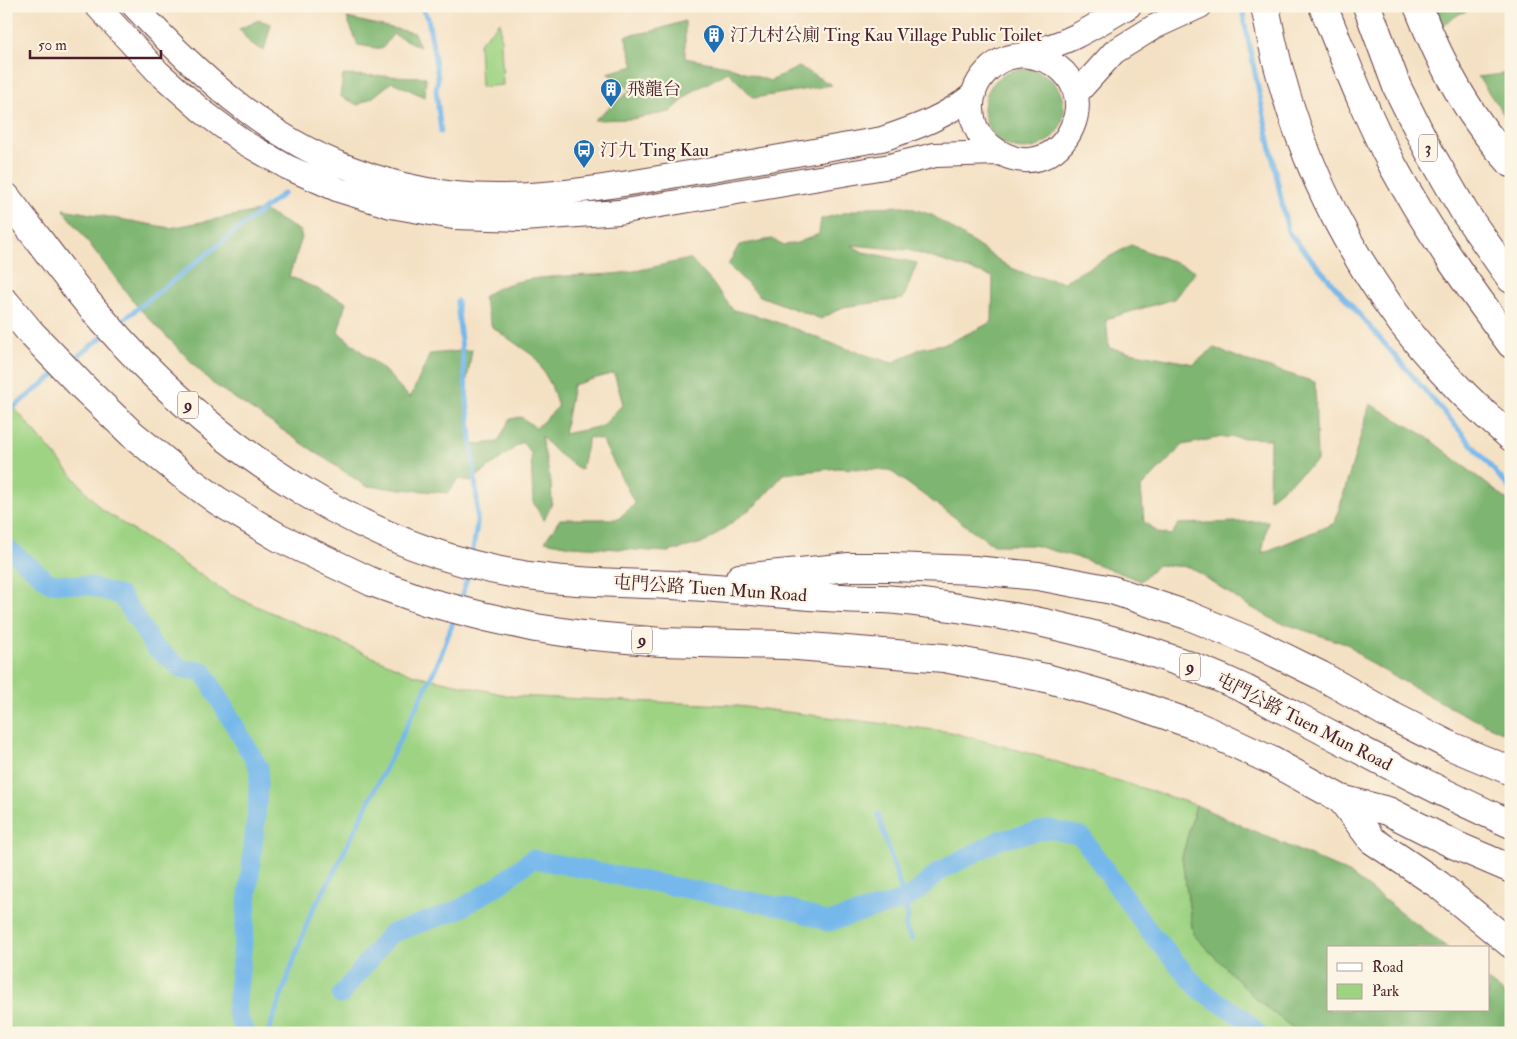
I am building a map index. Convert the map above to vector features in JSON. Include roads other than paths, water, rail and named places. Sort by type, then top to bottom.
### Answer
[{"type":"highway","points":[[1265,6],[1277,61],[1302,140],[1329,204],[1351,248],[1382,297],[1418,345],[1466,398],[1511,437]]},
{"type":"highway","name":"3","points":[[1323,6],[1366,112],[1393,166],[1454,264],[1511,344]]},
{"type":"highway","name":"3","points":[[1367,6],[1397,87],[1429,150],[1466,213],[1511,279]]},
{"type":"highway","points":[[1418,6],[1430,39],[1473,117],[1511,163]]},
{"type":"highway","name":"屯門公路 Tuen Mun Road","points":[[6,197],[105,323],[146,366],[238,448],[288,482],[336,510],[378,530],[467,563],[507,573],[554,579],[692,586],[736,578],[786,583],[841,598],[887,600],[951,607],[1045,623],[1135,648],[1217,676],[1398,769],[1511,824]]},
{"type":"highway","name":"9","points":[[6,303],[31,333],[85,389],[132,434],[182,474],[218,501],[270,532],[372,582],[428,602],[486,617],[536,628],[583,635],[661,642],[786,645],[944,658],[1019,672],[1084,689],[1197,726],[1270,760],[1341,799],[1388,811],[1455,845],[1511,869]]},
{"type":"highway","points":[[786,583],[849,567],[974,570],[1038,576],[1112,590],[1188,615],[1257,644],[1320,675],[1388,714],[1437,739],[1511,771]]},
{"type":"highway","points":[[1341,799],[1372,840],[1439,885],[1511,944]]},
{"type":"main road","points":[[97,6],[158,72],[202,111],[244,143],[287,167],[339,190],[391,206],[453,217],[523,220],[619,212],[890,166],[935,155],[998,153]]},
{"type":"main road","points":[[134,6],[179,54],[219,90],[258,119],[302,146],[346,167],[377,177],[453,194],[529,196],[597,188],[882,139],[926,124],[956,108],[974,94]]},
{"type":"main road","points":[[1022,55],[1047,59],[1060,68],[1070,80],[1076,94],[1078,108],[1075,123],[1069,136],[1060,146],[1048,155],[1025,160],[1011,158],[998,153],[985,142],[976,128],[972,110],[974,94],[981,77],[992,66],[1006,58],[1022,55],[1075,36],[1129,6]]},
{"type":"main road","points":[[1076,94],[1114,52],[1154,27],[1200,6]]},
{"type":"waterway","points":[[420,6],[428,18],[438,78],[436,90],[441,132]]},
{"type":"waterway","points":[[1248,6],[1243,15],[1288,232],[1511,490]]},
{"type":"waterway","points":[[118,324],[284,193]]},
{"type":"waterway","points":[[457,301],[477,499],[477,524],[472,556]]},
{"type":"waterway","points":[[69,363],[106,334]]},
{"type":"waterway","points":[[6,413],[57,373]]},
{"type":"waterway","points":[[6,547],[50,583],[90,586],[121,596],[154,647],[183,669],[203,671],[259,768],[257,808],[236,1010],[245,1033]]},
{"type":"waterway","points":[[460,602],[469,572]]},
{"type":"waterway","points":[[268,1033],[310,915],[332,876],[437,665],[455,617]]},
{"type":"waterway","points":[[878,814],[904,900],[908,918],[905,927],[912,940]]},
{"type":"waterway","points":[[341,995],[390,934],[458,910],[499,885],[532,859],[791,909],[828,922],[904,900],[940,871],[1000,840],[1049,829],[1081,836],[1148,930],[1200,990],[1243,1018],[1257,1033]]},
{"type":"place","name":"汀九村公廁 Ting Kau Village Public Toilet","points":[[714,54]]},
{"type":"place","name":"飛龍台","points":[[611,108]]},
{"type":"place","name":"汀九 Ting Kau","points":[[584,169]]}]
